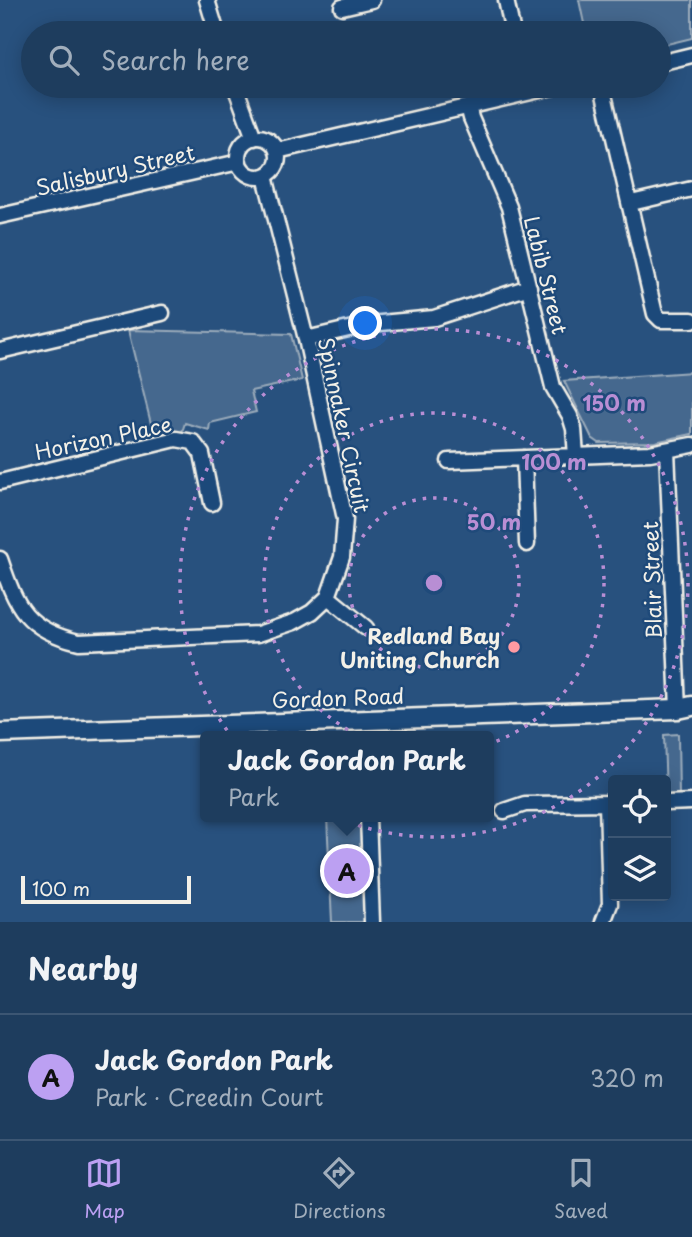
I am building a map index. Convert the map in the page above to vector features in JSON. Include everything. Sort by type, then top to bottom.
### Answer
[{"type":"street","points":[[207,0],[213,21]]},
{"type":"street","points":[[342,7],[372,0]]},
{"type":"street","points":[[506,0],[510,21]]},
{"type":"street","points":[[671,60],[692,55]]},
{"type":"street","points":[[239,98],[254,138]]},
{"type":"street","points":[[277,151],[496,98]]},
{"type":"street","points":[[605,98],[655,314],[662,320],[692,320]]},
{"type":"street","name":"Labib Street","points":[[468,106],[509,207],[553,387],[575,429],[576,456]]},
{"type":"street","points":[[254,138],[267,139],[277,151],[276,165],[265,176],[245,173],[239,162],[240,149],[244,143],[254,138]]},
{"type":"street","name":"Salisbury Street","points":[[0,216],[239,162]]},
{"type":"street","name":"Spinnaker Circuit","points":[[265,176],[306,339],[345,519],[342,557],[328,597]]},
{"type":"street","points":[[631,203],[692,189]]},
{"type":"street","points":[[306,339],[370,324],[434,318],[529,287]]},
{"type":"street","points":[[0,351],[162,313]]},
{"type":"street","name":"Horizon Place","points":[[0,482],[176,439],[193,442],[202,454],[212,503]]},
{"type":"street","points":[[449,461],[667,450],[692,444]]},
{"type":"street","name":"Blair Street","points":[[667,450],[687,709]]},
{"type":"street","points":[[524,458],[527,544]]},
{"type":"street","points":[[0,559],[12,597],[23,612],[59,638],[79,642],[258,634],[294,622],[312,612],[328,597],[366,628]]},
{"type":"street","name":"Gordon Road","points":[[0,733],[687,709]]},
{"type":"street","points":[[671,803],[692,802]]},
{"type":"street","points":[[504,811],[525,804],[608,803]]},
{"type":"street","points":[[368,822],[372,922]]},
{"type":"street","points":[[603,922],[610,904],[610,838]]},
{"type":"shaded area","points":[[579,0],[692,0],[692,38],[671,43],[671,21],[583,21]]},
{"type":"shaded area","points":[[128,330],[291,334],[302,380],[251,391],[256,412],[210,423],[209,430],[185,423],[181,435],[155,440]]},
{"type":"shaded area","points":[[692,372],[692,434],[655,442],[599,443],[592,438],[564,381]]},
{"type":"shaded area","points":[[678,734],[679,797],[671,797],[671,775],[665,775],[664,735]]},
{"type":"shaded area","points":[[327,822],[364,822],[365,922],[332,922]]},
{"type":"place","name":"Redland Bay Uniting Church","points":[[514,647]]},
{"type":"place","name":"Jack Gordon Park","points":[[347,871]]}]
